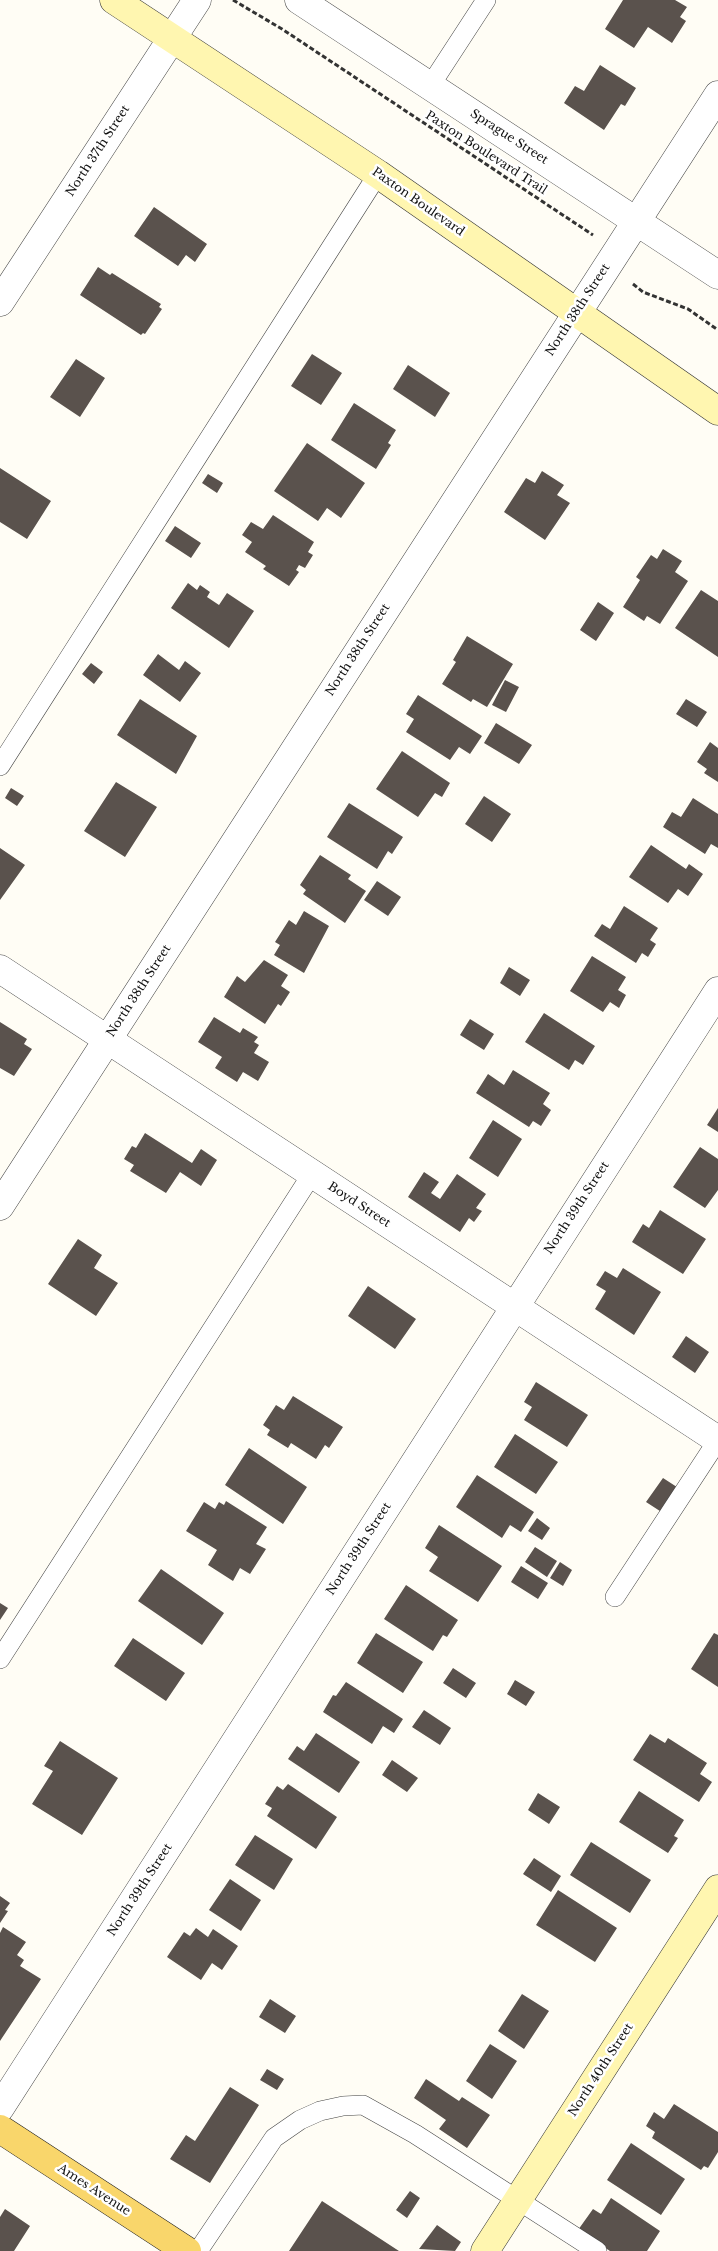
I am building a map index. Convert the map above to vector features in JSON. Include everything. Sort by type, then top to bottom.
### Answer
[{"type":"main road","name":"Ames Avenue","points":[[0,2129],[187,2251]]},
{"type":"street","name":"Paxton Boulevard","points":[[114,0],[378,174],[718,411]]},
{"type":"street","name":"North 37th Street","points":[[0,302],[197,0]]},
{"type":"street","name":"Sprague Street","points":[[299,0],[718,275]]},
{"type":"street","name":"North 38th Street","points":[[0,1206],[718,95]]},
{"type":"street","name":"Boyd Street","points":[[0,969],[718,1440]]},
{"type":"street","name":"North 39th Street","points":[[0,2108],[718,991]]},
{"type":"street","name":"North 40th Street","points":[[484,2251],[718,1890]]},
{"type":"lane","points":[[430,86],[486,0]]},
{"type":"lane","points":[[0,766],[378,174]]},
{"type":"lane","points":[[0,1659],[312,1174]]},
{"type":"lane","points":[[615,1597],[718,1440]]},
{"type":"lane","points":[[198,2251],[274,2138],[300,2120],[320,2111],[343,2106],[363,2105],[415,2134],[596,2251]]},
{"type":"path","name":"Paxton Boulevard Trail","points":[[233,0],[282,29],[591,232],[625,277],[643,292],[688,309],[718,330]]},
{"type":"building","points":[[623,0],[675,0],[687,7],[680,17],[686,21],[672,43],[648,27],[634,48],[605,29]]},
{"type":"building","points":[[600,65],[636,88],[625,106],[621,104],[604,130],[564,103],[575,86],[584,91]]},
{"type":"building","points":[[154,207],[207,244],[195,262],[186,255],[178,266],[134,236]]},
{"type":"building","points":[[98,267],[110,275],[112,273],[161,304],[159,307],[162,309],[145,334],[141,335],[80,295]]},
{"type":"building","points":[[312,354],[342,373],[321,405],[291,386]]},
{"type":"building","points":[[76,359],[105,378],[80,417],[50,397]]},
{"type":"building","points":[[408,365],[450,393],[435,417],[393,389]]},
{"type":"building","points":[[354,403],[396,430],[388,443],[391,445],[376,469],[331,440]]},
{"type":"building","points":[[307,443],[365,483],[341,518],[327,508],[318,521],[274,491]]},
{"type":"building","points":[[0,468],[51,501],[27,539],[0,522]]},
{"type":"building","points":[[542,471],[564,485],[557,495],[570,503],[545,540],[504,512],[526,478],[535,483]]},
{"type":"building","points":[[208,474],[223,483],[217,493],[202,483]]},
{"type":"building","points":[[273,515],[314,542],[308,552],[313,555],[305,568],[299,565],[296,570],[299,572],[289,586],[263,569],[266,566],[245,552],[252,542],[242,535],[251,522],[263,529]]},
{"type":"building","points":[[175,526],[201,543],[191,558],[165,541]]},
{"type":"building","points":[[663,549],[682,561],[675,572],[688,581],[660,624],[647,616],[644,621],[623,607],[640,580],[636,577],[651,555],[657,559]]},
{"type":"building","points":[[188,583],[197,590],[200,585],[210,592],[207,597],[219,605],[227,593],[254,611],[229,648],[171,608]]},
{"type":"building","points":[[701,590],[718,601],[718,657],[675,628]]},
{"type":"building","points":[[598,602],[614,613],[596,641],[580,630]]},
{"type":"building","points":[[467,636],[513,664],[487,707],[473,699],[471,702],[442,684],[456,662],[453,660]]},
{"type":"building","points":[[158,654],[179,670],[185,661],[201,673],[180,702],[143,675]]},
{"type":"building","points":[[91,663],[103,672],[94,684],[82,674]]},
{"type":"building","points":[[505,680],[519,687],[506,712],[492,705]]},
{"type":"building","points":[[418,695],[482,736],[470,754],[459,747],[450,760],[406,732],[414,719],[406,714]]},
{"type":"building","points":[[140,699],[197,736],[176,774],[117,735]]},
{"type":"building","points":[[686,699],[707,712],[697,727],[676,714]]},
{"type":"building","points":[[496,723],[532,745],[519,764],[484,743]]},
{"type":"building","points":[[710,742],[718,748],[718,782],[704,773],[707,769],[697,762]]},
{"type":"building","points":[[402,751],[450,783],[442,797],[435,793],[418,817],[376,789]]},
{"type":"building","points":[[116,782],[157,807],[125,857],[84,831]]},
{"type":"building","points":[[11,788],[24,796],[17,806],[5,798]]},
{"type":"building","points":[[484,796],[511,814],[492,842],[465,824]]},
{"type":"building","points":[[693,798],[718,814],[718,848],[711,844],[705,854],[663,827],[672,812],[681,817]]},
{"type":"building","points":[[349,803],[403,837],[392,854],[388,851],[377,869],[327,837]]},
{"type":"building","points":[[651,845],[686,869],[689,864],[703,874],[688,896],[678,889],[668,903],[629,877]]},
{"type":"building","points":[[0,848],[25,865],[0,900]]},
{"type":"building","points":[[320,855],[351,875],[348,879],[366,891],[345,923],[303,894],[306,890],[300,885]]},
{"type":"building","points":[[377,881],[401,897],[388,916],[364,900]]},
{"type":"building","points":[[624,906],[658,928],[650,940],[656,944],[648,957],[642,953],[636,963],[594,936],[602,924],[610,929]]},
{"type":"building","points":[[304,911],[329,926],[304,973],[274,955],[280,945],[275,942],[289,920],[296,925]]},
{"type":"building","points":[[592,956],[626,977],[618,990],[626,995],[619,1008],[610,1002],[603,1012],[570,991]]},
{"type":"building","points":[[264,960],[288,975],[281,986],[290,992],[281,1006],[278,1004],[265,1024],[224,997],[237,976],[245,982]]},
{"type":"building","points":[[509,967],[530,980],[520,996],[500,983]]},
{"type":"building","points":[[544,1013],[595,1046],[583,1065],[575,1060],[569,1070],[525,1042]]},
{"type":"building","points":[[214,1017],[240,1033],[243,1028],[258,1037],[254,1042],[259,1045],[254,1053],[269,1062],[258,1081],[243,1072],[237,1082],[215,1068],[222,1057],[198,1042]]},
{"type":"building","points":[[470,1019],[494,1034],[484,1050],[460,1035]]},
{"type":"building","points":[[0,1022],[27,1039],[24,1044],[32,1049],[14,1076],[0,1068]]},
{"type":"building","points":[[513,1070],[550,1093],[543,1104],[551,1110],[541,1126],[533,1121],[529,1127],[476,1093],[488,1074],[504,1085]]},
{"type":"building","points":[[718,1108],[718,1132],[707,1125]]},
{"type":"building","points":[[493,1120],[522,1139],[498,1177],[469,1158]]},
{"type":"building","points":[[145,1133],[192,1163],[201,1149],[217,1160],[201,1186],[180,1172],[166,1193],[130,1171],[134,1165],[124,1159],[132,1146],[136,1148]]},
{"type":"building","points":[[700,1147],[718,1159],[718,1190],[705,1208],[673,1187]]},
{"type":"building","points":[[424,1172],[439,1182],[431,1193],[440,1199],[457,1174],[486,1194],[476,1208],[482,1211],[474,1222],[469,1218],[460,1232],[408,1197]]},
{"type":"building","points":[[660,1210],[706,1239],[683,1274],[632,1242],[643,1224],[649,1228]]},
{"type":"building","points":[[78,1239],[102,1255],[94,1268],[118,1283],[96,1316],[48,1284]]},
{"type":"building","points":[[623,1268],[661,1292],[634,1335],[595,1309],[606,1291],[596,1285],[605,1271],[617,1278]]},
{"type":"building","points":[[368,1286],[416,1319],[395,1349],[348,1316]]},
{"type":"building","points":[[686,1336],[709,1352],[695,1373],[672,1357]]},
{"type":"building","points":[[536,1382],[588,1415],[567,1447],[524,1420],[532,1407],[524,1402]]},
{"type":"building","points":[[293,1396],[343,1427],[329,1448],[325,1445],[316,1459],[291,1443],[288,1448],[267,1435],[270,1430],[263,1425],[276,1405],[284,1410]]},
{"type":"building","points":[[515,1434],[558,1462],[536,1494],[494,1467]]},
{"type":"building","points":[[249,1448],[307,1487],[283,1524],[225,1485]]},
{"type":"building","points":[[477,1475],[534,1512],[521,1532],[510,1525],[502,1538],[456,1507]]},
{"type":"building","points":[[663,1478],[680,1489],[663,1513],[646,1502]]},
{"type":"building","points":[[226,1501],[267,1527],[256,1544],[266,1549],[250,1574],[240,1568],[233,1581],[208,1565],[217,1550],[186,1531],[204,1502],[215,1509],[219,1502],[224,1505]]},
{"type":"building","points":[[537,1518],[550,1528],[542,1540],[528,1531]]},
{"type":"building","points":[[439,1525],[502,1566],[478,1602],[429,1571],[438,1557],[425,1548]]},
{"type":"building","points":[[535,1547],[557,1561],[547,1577],[525,1562]]},
{"type":"building","points":[[560,1562],[572,1570],[563,1586],[550,1578]]},
{"type":"building","points":[[521,1566],[548,1583],[538,1599],[511,1582]]},
{"type":"building","points":[[161,1569],[224,1613],[202,1645],[138,1601]]},
{"type":"building","points":[[406,1585],[458,1620],[447,1637],[443,1635],[433,1651],[384,1619]]},
{"type":"building","points":[[0,1603],[8,1608],[0,1620]]},
{"type":"building","points":[[376,1633],[423,1662],[403,1693],[357,1663]]},
{"type":"building","points":[[714,1633],[718,1635],[718,1687],[691,1669]]},
{"type":"building","points":[[133,1638],[185,1673],[166,1701],[114,1666]]},
{"type":"building","points":[[453,1668],[476,1683],[466,1698],[443,1683]]},
{"type":"building","points":[[515,1680],[535,1692],[526,1706],[507,1694]]},
{"type":"building","points":[[346,1682],[403,1719],[394,1733],[383,1726],[372,1744],[323,1712],[333,1695],[336,1696]]},
{"type":"building","points":[[424,1710],[451,1728],[440,1745],[412,1727]]},
{"type":"building","points":[[316,1733],[360,1762],[339,1793],[288,1759],[297,1746],[304,1751]]},
{"type":"building","points":[[650,1734],[665,1743],[668,1738],[707,1763],[700,1774],[712,1782],[699,1802],[633,1760]]},
{"type":"building","points":[[60,1741],[118,1778],[82,1835],[32,1804],[53,1771],[44,1766]]},
{"type":"building","points":[[392,1760],[418,1778],[407,1792],[382,1775]]},
{"type":"building","points":[[288,1784],[337,1817],[316,1849],[267,1816],[272,1808],[265,1804],[277,1786],[283,1790]]},
{"type":"building","points":[[639,1791],[684,1820],[674,1836],[678,1838],[668,1853],[619,1822]]},
{"type":"building","points":[[538,1793],[560,1807],[549,1824],[528,1810]]},
{"type":"building","points":[[255,1835],[293,1859],[274,1890],[235,1865]]},
{"type":"building","points":[[591,1842],[651,1880],[630,1913],[570,1875]]},
{"type":"building","points":[[534,1858],[561,1876],[551,1892],[523,1874]]},
{"type":"building","points":[[230,1879],[261,1900],[241,1931],[209,1910]]},
{"type":"building","points":[[558,1890],[617,1928],[595,1962],[536,1925]]},
{"type":"building","points":[[0,1896],[10,1903],[5,1910],[8,1911],[0,1923]]},
{"type":"building","points":[[3,1927],[26,1942],[17,1955],[24,1960],[20,1966],[41,1979],[0,2041],[0,1933]]},
{"type":"building","points":[[196,1928],[208,1937],[213,1929],[238,1946],[222,1970],[212,1963],[201,1980],[167,1957],[184,1932],[190,1936]]},
{"type":"building","points":[[522,1994],[549,2011],[524,2049],[498,2031]]},
{"type":"building","points":[[270,1999],[296,2016],[285,2033],[259,2017]]},
{"type":"building","points":[[490,2044],[517,2061],[492,2099],[466,2081]]},
{"type":"building","points":[[267,2069],[284,2079],[277,2090],[260,2080]]},
{"type":"building","points":[[426,2079],[459,2101],[462,2097],[490,2115],[467,2148],[439,2129],[446,2120],[414,2098]]},
{"type":"building","points":[[230,2087],[259,2105],[210,2183],[170,2159],[186,2135],[195,2141]]},
{"type":"building","points":[[674,2104],[718,2132],[718,2152],[708,2168],[704,2166],[701,2170],[652,2138],[655,2132],[646,2126],[654,2112],[664,2119]]},
{"type":"building","points":[[631,2143],[685,2179],[661,2215],[607,2180]]},
{"type":"building","points":[[410,2191],[420,2198],[407,2218],[396,2210]]},
{"type":"building","points":[[611,2198],[660,2231],[647,2251],[610,2251],[578,2230],[593,2209],[601,2214]]},
{"type":"building","points":[[322,2201],[376,2236],[399,2251],[289,2251]]},
{"type":"building","points":[[5,2209],[30,2226],[14,2251],[0,2251],[0,2217]]},
{"type":"building","points":[[437,2225],[461,2242],[455,2251],[419,2249]]}]
